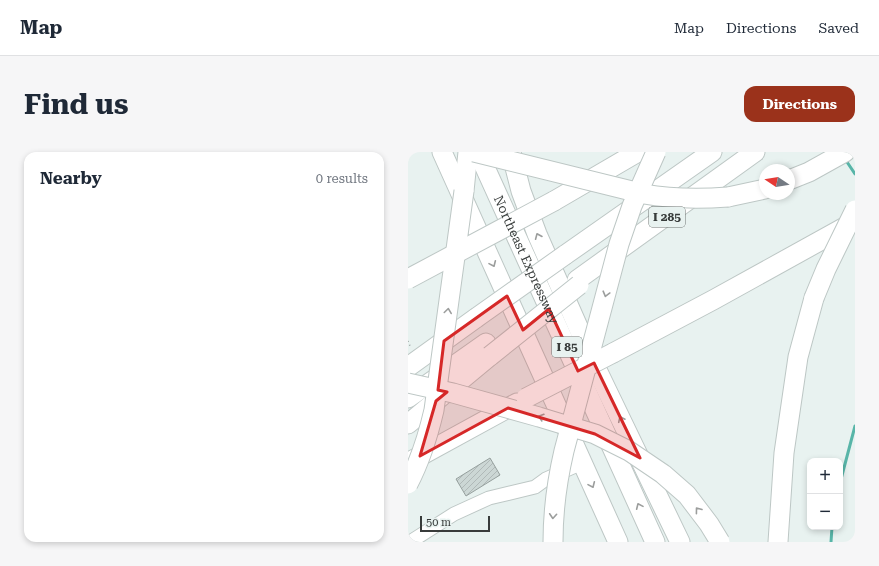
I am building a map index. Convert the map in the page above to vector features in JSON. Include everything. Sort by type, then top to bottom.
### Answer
[{"type":"highway","name":"I 85","points":[[442,152],[618,542]]},
{"type":"highway","points":[[408,484],[427,437],[434,410],[468,152]]},
{"type":"highway","points":[[474,152],[621,189],[668,198],[698,199],[728,197],[759,190]]},
{"type":"highway","name":"Northeast Expressway","points":[[478,152],[656,542]]},
{"type":"highway","points":[[496,152],[568,176]]},
{"type":"highway","points":[[511,152],[521,191],[537,234],[598,372],[680,542]]},
{"type":"highway","points":[[408,279],[554,201],[638,152]]},
{"type":"highway","points":[[553,542],[553,518],[556,491],[564,451],[619,244],[632,206],[656,152]]},
{"type":"highway","name":"I 285","points":[[408,367],[712,152]]},
{"type":"highway","name":"I 285","points":[[408,398],[488,350],[755,152]]},
{"type":"highway","points":[[795,178],[809,172],[842,154]]},
{"type":"highway","points":[[778,542],[784,453],[796,365],[814,298],[826,269],[855,210]]},
{"type":"highway","points":[[408,463],[526,398],[713,300],[855,221]]},
{"type":"highway","points":[[408,424],[488,350]]},
{"type":"highway","points":[[408,383],[539,416],[595,434],[629,451],[663,474],[687,495],[709,524],[720,542]]},
{"type":"lane","points":[[410,542],[454,514],[489,498],[535,487],[546,479],[582,463]]},
{"type":"highlighted area","points":[[507,296],[523,330],[549,309],[578,371],[594,363],[640,458],[595,434],[508,408],[420,456],[436,401],[447,392],[438,390],[444,341]]},
{"type":"building","points":[[490,458],[500,475],[466,496],[456,479]]},
{"type":"waterway","points":[[845,159],[855,174]]},
{"type":"waterway","points":[[843,472],[855,426]]},
{"type":"waterway","points":[[831,542],[832,530]]}]
